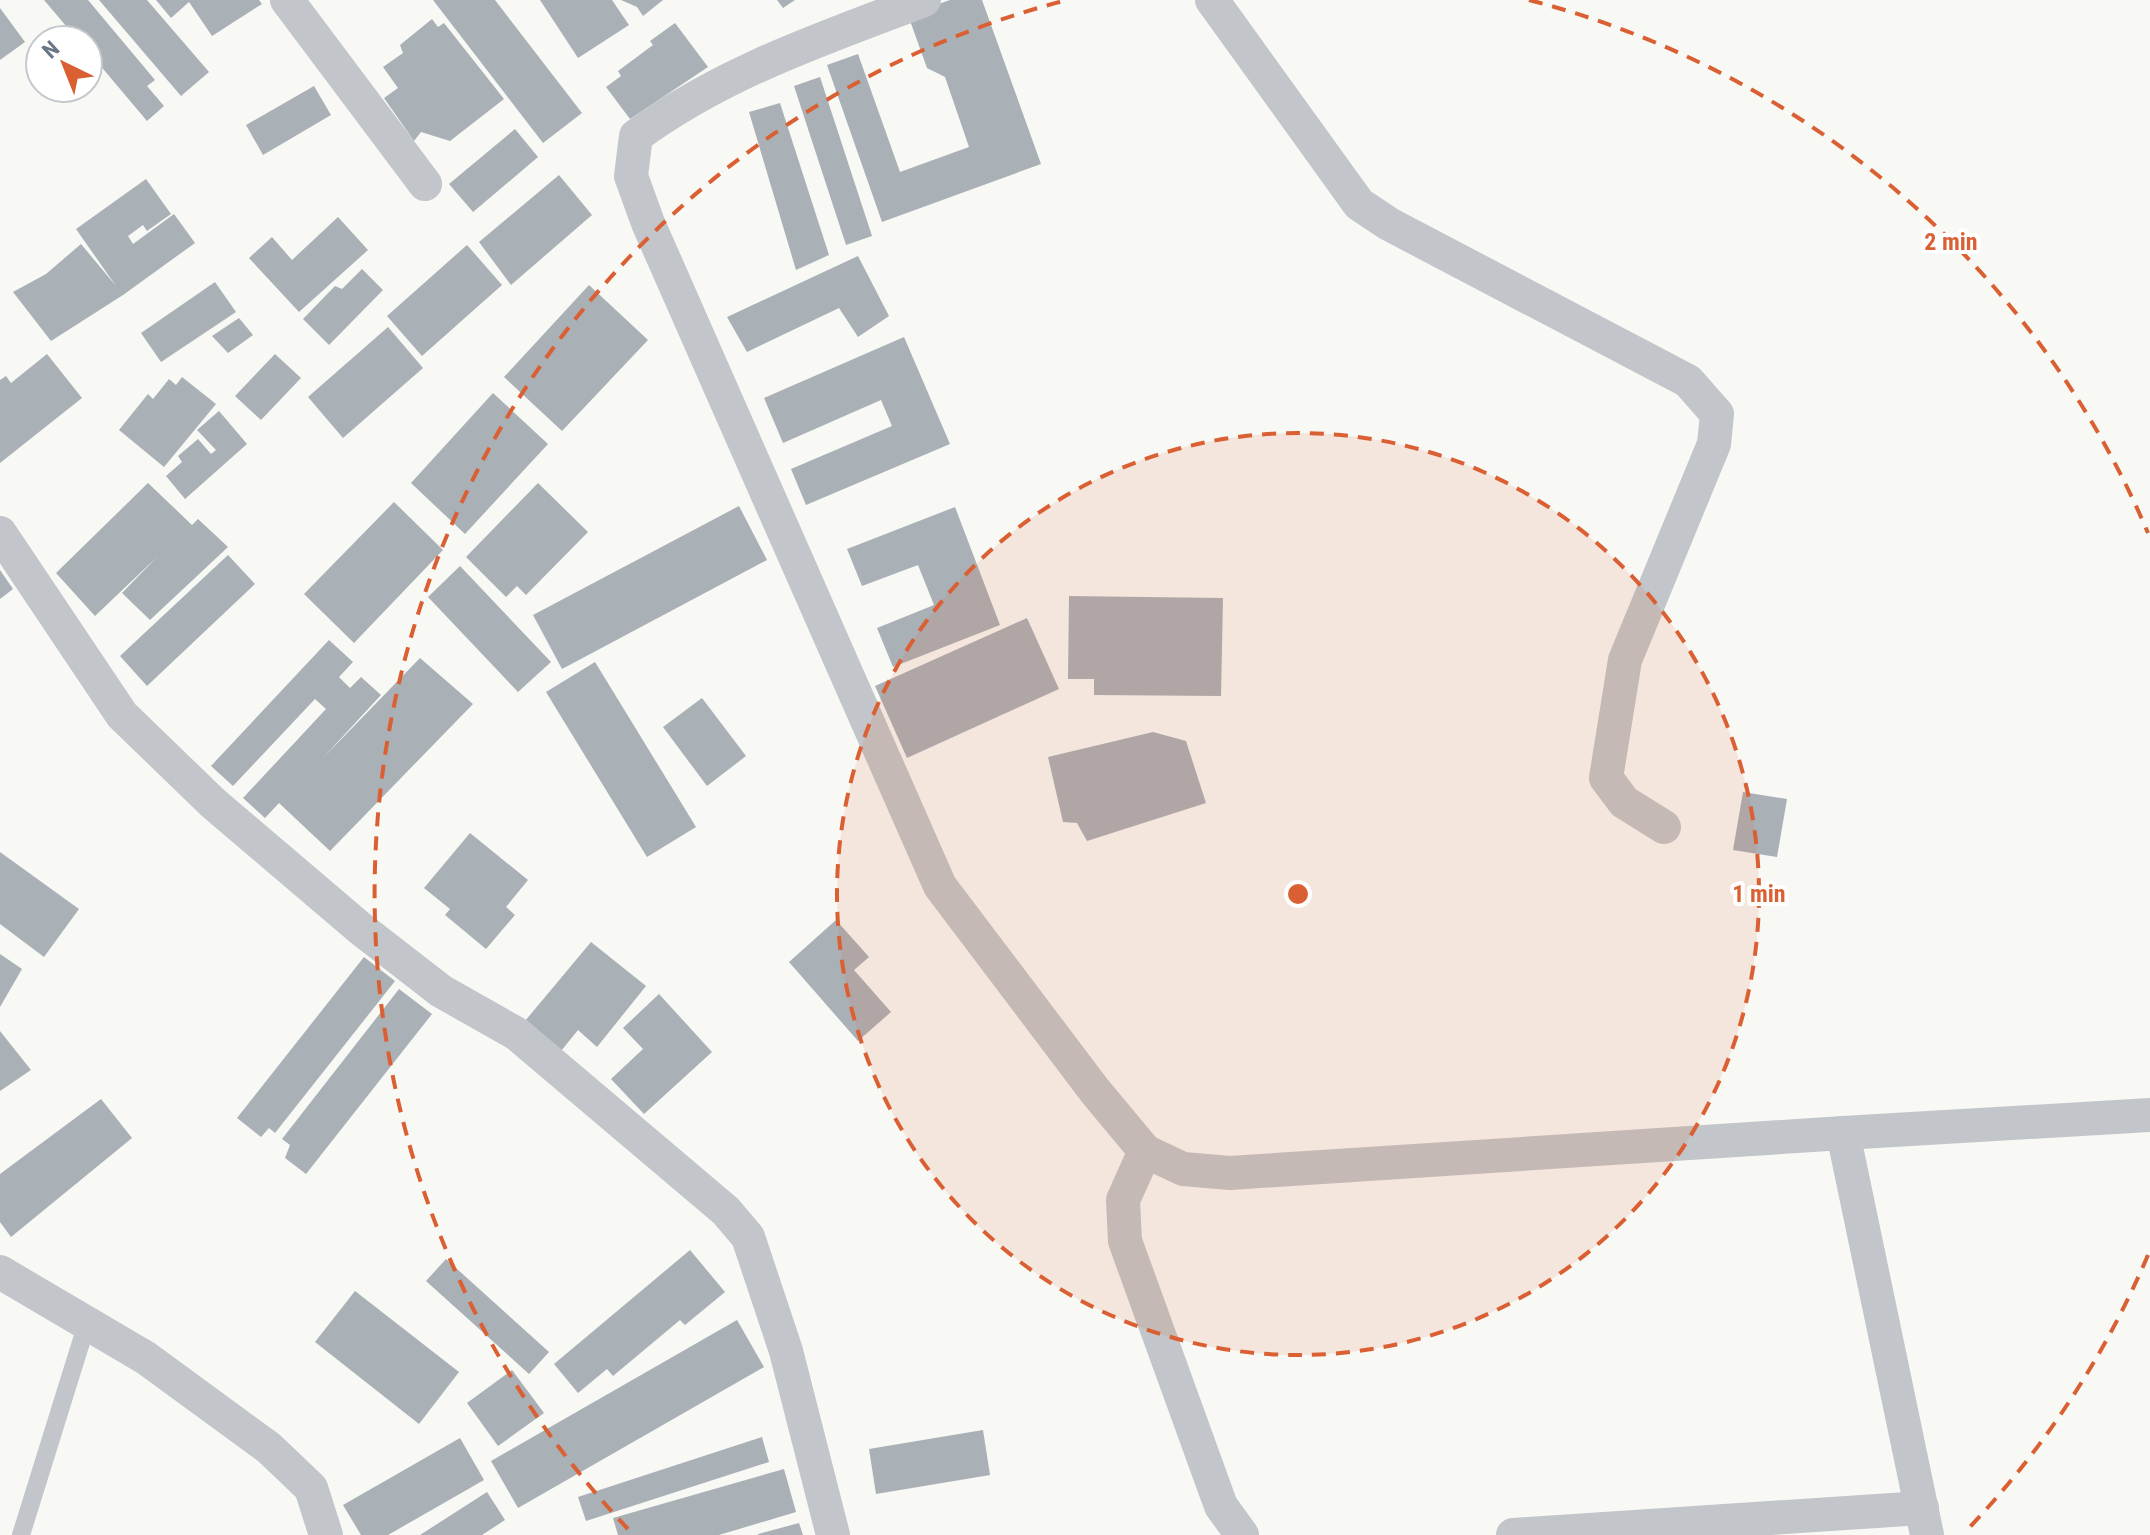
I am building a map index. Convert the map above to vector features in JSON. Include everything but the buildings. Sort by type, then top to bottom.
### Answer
[{"type":"street","points":[[287,0],[425,184]]},
{"type":"street","points":[[924,0],[759,63],[670,111],[636,136],[631,176],[648,223],[940,886],[1095,1091],[1145,1151],[1183,1169],[1230,1173],[2150,1115]]},
{"type":"street","points":[[1212,0],[1359,204],[1389,224],[1688,381],[1717,414],[1714,444],[1625,660],[1606,778],[1624,802],[1664,827]]},
{"type":"street","points":[[0,533],[122,715],[213,803],[361,929],[430,982],[517,1034],[726,1211],[748,1237],[786,1351],[833,1535]]},
{"type":"street","points":[[1513,1535],[1924,1522],[1843,1133]]},
{"type":"street","points":[[1145,1151],[1123,1200],[1125,1241],[1221,1506],[1242,1535]]},
{"type":"street","points":[[0,1272],[146,1358],[269,1448],[311,1488],[326,1535]]},
{"type":"lane","points":[[21,1535],[87,1323]]}]
